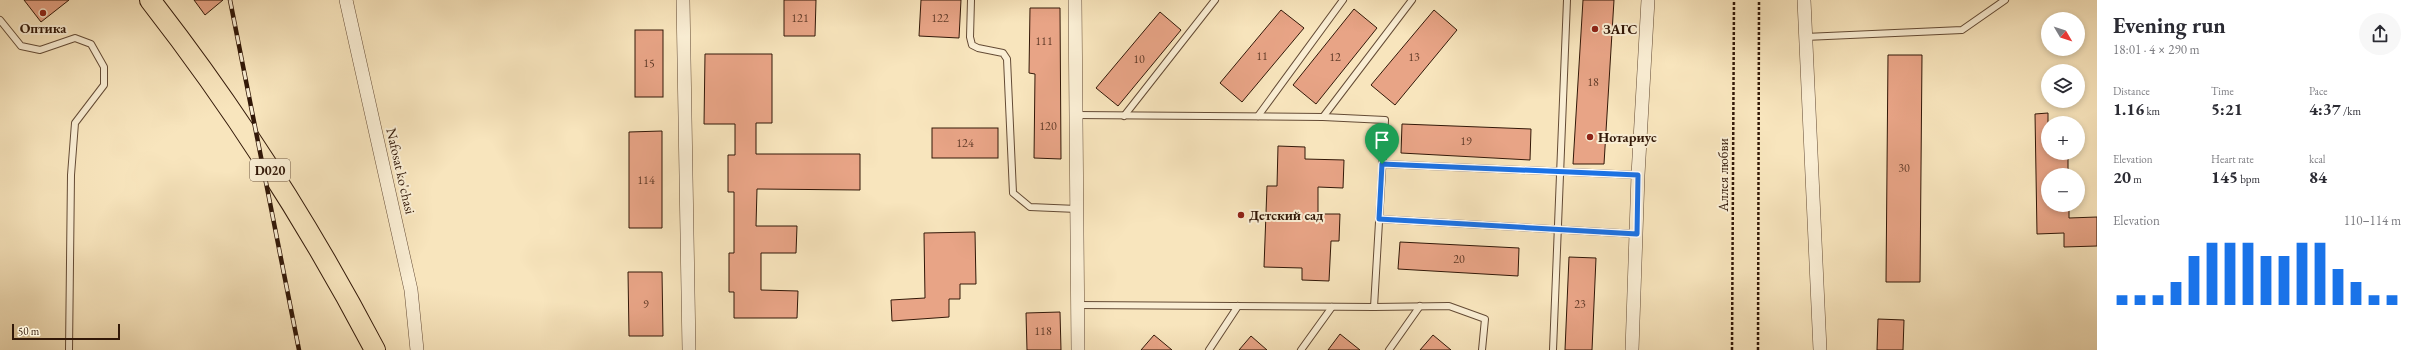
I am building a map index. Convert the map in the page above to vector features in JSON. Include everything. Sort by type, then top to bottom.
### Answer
[{"type":"main road","name":"D020","points":[[150,0],[261,156],[375,350]]},
{"type":"street","name":"Nafosat ko'chasi","points":[[346,0],[411,290],[417,350]]},
{"type":"street","points":[[683,0],[689,350]]},
{"type":"street","points":[[1075,0],[1078,350]]},
{"type":"street","points":[[1632,350],[1638,175],[1648,0]]},
{"type":"street","points":[[1804,0],[1820,350]]},
{"type":"lane","points":[[971,0],[970,37],[972,45],[978,48],[1004,53],[1007,58],[1013,193],[1030,207],[1077,209]]},
{"type":"lane","points":[[1124,116],[1215,0]]},
{"type":"lane","points":[[1258,116],[1343,0]]},
{"type":"lane","points":[[1323,117],[1412,0]]},
{"type":"lane","points":[[1552,350],[1567,0]]},
{"type":"lane","points":[[1805,37],[1962,30],[2005,0]]},
{"type":"lane","points":[[0,20],[21,46],[40,50],[76,38],[91,44],[104,67],[104,85],[75,123],[71,175],[69,350]]},
{"type":"lane","points":[[1076,115],[1323,117],[1385,120],[1374,307]]},
{"type":"lane","points":[[1382,164],[1638,175]]},
{"type":"lane","points":[[1379,219],[1637,234]]},
{"type":"lane","points":[[1077,305],[1332,307],[1449,306],[1485,319],[1482,350]]},
{"type":"lane","points":[[1209,350],[1238,306]]},
{"type":"lane","points":[[1389,350],[1420,306]]},
{"type":"lane","points":[[1302,350],[1332,307]]},
{"type":"path","name":"Аллея любви","points":[[1732,350],[1734,0]]},
{"type":"path","points":[[1758,350],[1759,0]]},
{"type":"building","name":"Оптика","points":[[24,0],[69,0],[41,22]]},
{"type":"building","points":[[194,0],[223,0],[205,15]]},
{"type":"building","points":[[784,0],[816,0],[815,36],[784,36]]},
{"type":"building","points":[[921,0],[961,0],[959,38],[919,36]]},
{"type":"building","points":[[1583,0],[1614,0],[1604,164],[1573,164]]},
{"type":"building","points":[[1030,8],[1060,8],[1061,159],[1034,158],[1035,74],[1029,73]]},
{"type":"building","points":[[1354,9],[1377,28],[1316,104],[1293,85]]},
{"type":"building","points":[[1281,10],[1304,28],[1242,102],[1220,83]]},
{"type":"building","points":[[1434,10],[1457,30],[1395,105],[1371,85]]},
{"type":"building","points":[[1160,12],[1181,30],[1118,106],[1096,88]]},
{"type":"building","points":[[635,30],[663,30],[663,97],[635,97]]},
{"type":"building","points":[[705,54],[772,54],[772,123],[756,123],[756,154],[860,154],[860,190],[757,189],[756,226],[797,226],[796,253],[761,253],[761,290],[798,291],[797,318],[734,318],[734,292],[729,292],[729,253],[734,253],[734,192],[728,192],[728,155],[735,155],[735,124],[704,124]]},
{"type":"building","points":[[1888,55],[1922,55],[1920,282],[1886,282]]},
{"type":"building","points":[[2048,113],[2048,116],[2041,116],[2041,160],[2068,160],[2068,168],[2041,168],[2041,212],[2069,212],[2069,218],[2097,217],[2097,246],[2064,247],[2064,233],[2037,234],[2035,114]]},
{"type":"building","points":[[1402,124],[1531,129],[1530,160],[1401,153]]},
{"type":"building","points":[[932,128],[998,128],[998,158],[932,158]]},
{"type":"building","points":[[662,131],[662,228],[629,228],[629,132]]},
{"type":"building","points":[[1278,146],[1305,147],[1305,159],[1344,160],[1343,188],[1318,187],[1318,214],[1340,214],[1339,241],[1331,241],[1329,281],[1302,280],[1302,268],[1264,267],[1267,186],[1277,186]]},
{"type":"building","points":[[975,232],[976,284],[960,284],[960,299],[949,299],[949,317],[892,321],[891,300],[925,298],[924,233]]},
{"type":"building","points":[[1400,242],[1519,248],[1518,276],[1398,269]]},
{"type":"building","points":[[1569,257],[1596,258],[1592,350],[1565,350]]},
{"type":"building","points":[[628,272],[662,272],[663,336],[629,336]]},
{"type":"building","points":[[1060,312],[1061,350],[1027,350],[1026,313]]},
{"type":"building","points":[[1878,319],[1904,320],[1903,350],[1877,350]]},
{"type":"building","points":[[1340,334],[1360,350],[1328,350]]},
{"type":"building","points":[[1154,335],[1172,350],[1141,350]]},
{"type":"building","points":[[1433,335],[1451,350],[1420,350]]},
{"type":"building","points":[[1251,336],[1267,350],[1239,350]]},
{"type":"railway","points":[[230,0],[299,350]]},
{"type":"place","name":"Оптика","points":[[43,13]]},
{"type":"place","name":"ЗАГС","points":[[1595,29]]},
{"type":"place","name":"Нотариус","points":[[1590,137]]},
{"type":"place","name":"Детский сад","points":[[1241,215]]},
{"type":"route","points":[[1382,164],[1638,175],[1637,234],[1379,219],[1382,164]]}]
